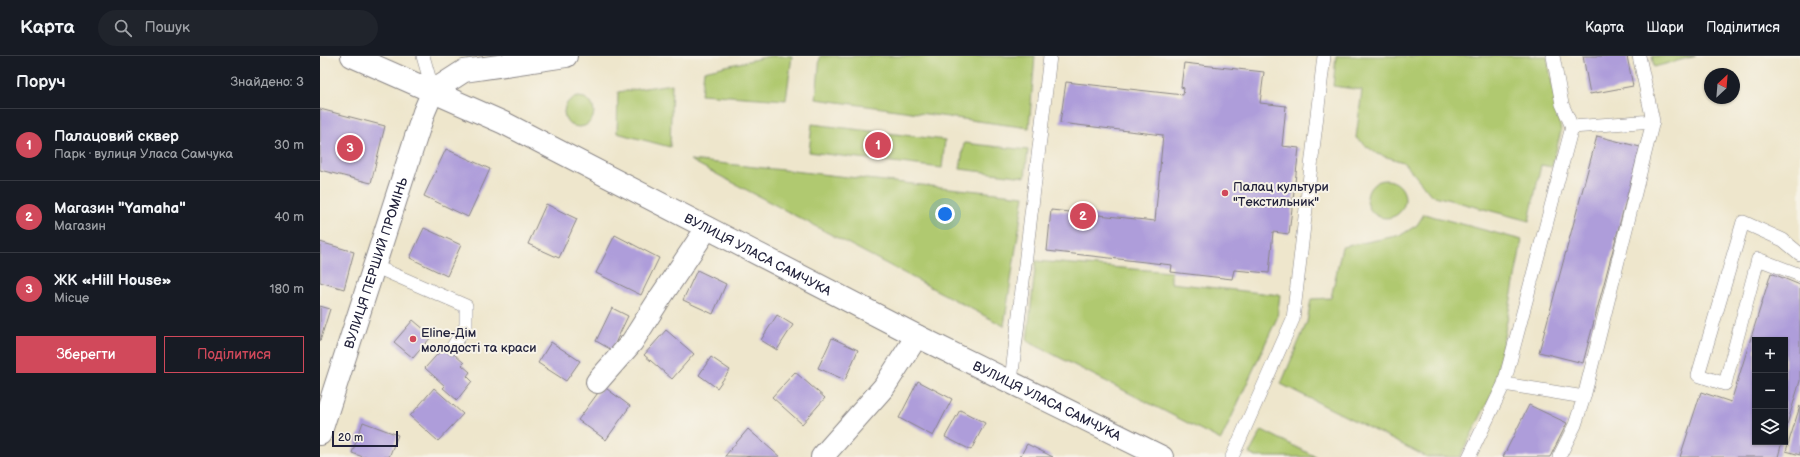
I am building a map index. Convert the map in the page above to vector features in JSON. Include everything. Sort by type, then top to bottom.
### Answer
[{"type":"main road","name":"ВУЛИЦЯ УЛАСА САМЧУКА","points":[[352,56],[433,90],[504,123],[917,336],[1011,380],[1162,457]]},
{"type":"main road","points":[[433,90],[464,71],[566,56]]},
{"type":"main road","name":"ВУЛИЦЯ ПЕРШИЙ ПРОМІНЬ","points":[[320,434],[344,365],[374,266],[433,90]]},
{"type":"main road","points":[[597,382],[632,342],[707,228]]},
{"type":"main road","points":[[822,457],[884,387],[917,336]]},
{"type":"lane","points":[[424,56],[433,90]]},
{"type":"lane","points":[[1011,380],[1050,56]]},
{"type":"lane","points":[[1232,457],[1293,320],[1324,56]]},
{"type":"lane","points":[[1469,457],[1504,384],[1572,127],[1562,104],[1553,56]]},
{"type":"lane","points":[[1560,457],[1575,425],[1584,397],[1654,122],[1639,56]]},
{"type":"lane","points":[[1572,127],[1654,122]]},
{"type":"lane","points":[[1800,254],[1783,240],[1743,222],[1698,375],[1725,384],[1758,259],[1800,275]]},
{"type":"lane","points":[[374,266],[466,306],[466,326],[452,348]]},
{"type":"lane","points":[[1504,384],[1584,397]]},
{"type":"green space","points":[[770,56],[792,56],[786,100],[701,94],[704,71]]},
{"type":"green space","points":[[820,56],[1035,56],[1029,128],[816,99]]},
{"type":"green space","points":[[1336,56],[1547,56],[1561,131],[1552,167],[1541,165],[1529,221],[1431,195],[1403,162],[1377,154],[1356,138],[1362,90],[1333,86]]},
{"type":"green space","points":[[1652,56],[1696,56],[1654,67]]},
{"type":"green space","points":[[672,84],[670,147],[617,133],[618,92]]},
{"type":"green space","points":[[579,97],[590,101],[594,112],[590,123],[579,127],[568,123],[564,112],[568,101]]},
{"type":"green space","points":[[812,124],[945,140],[942,168],[809,152]]},
{"type":"green space","points":[[964,143],[1028,150],[1025,177],[960,169]]},
{"type":"green space","points":[[690,160],[1024,196],[1004,326]]},
{"type":"green space","points":[[1382,180],[1390,180],[1400,185],[1404,192],[1404,206],[1400,213],[1390,218],[1382,218],[1372,213],[1370,210],[1367,203],[1367,195],[1372,185],[1375,183]]},
{"type":"green space","points":[[1424,214],[1522,240],[1494,390],[1460,457],[1427,457],[1281,384],[1307,322],[1311,299],[1331,298],[1342,247],[1401,235],[1417,225]]},
{"type":"green space","points":[[1036,261],[1171,272],[1171,283],[1280,295],[1277,318],[1221,440],[1027,341]]},
{"type":"green space","points":[[1262,430],[1316,457],[1256,457],[1249,454]]},
{"type":"building","points":[[1583,56],[1627,56],[1633,86],[1590,94]]},
{"type":"building","name":"Палац культури \"Текстильник\"","points":[[1184,63],[1264,72],[1260,103],[1286,106],[1282,146],[1299,148],[1289,234],[1273,232],[1269,273],[1234,270],[1232,279],[1171,272],[1172,265],[1047,251],[1051,210],[1155,221],[1163,135],[1060,123],[1066,82],[1183,95],[1184,88],[1181,87]]},
{"type":"building","points":[[320,109],[385,126],[371,183],[320,170]]},
{"type":"building","points":[[1597,136],[1640,147],[1583,363],[1539,352]]},
{"type":"building","points":[[446,149],[490,169],[468,217],[424,196]]},
{"type":"building","points":[[546,204],[577,219],[559,258],[528,244]]},
{"type":"building","points":[[424,228],[461,245],[447,276],[410,258]]},
{"type":"building","points":[[615,235],[659,258],[641,295],[596,273]]},
{"type":"building","points":[[320,242],[354,252],[344,289],[320,282]]},
{"type":"building","points":[[697,270],[726,284],[713,314],[683,300]]},
{"type":"building","points":[[1771,273],[1800,285],[1800,381],[1788,421],[1788,337],[1752,337],[1752,445],[1781,445],[1778,457],[1680,457],[1701,392],[1731,402]]},
{"type":"building","points":[[320,306],[330,309],[320,341]]},
{"type":"building","points":[[612,308],[628,316],[612,350],[596,341]]},
{"type":"building","points":[[777,315],[793,325],[777,350],[761,340]]},
{"type":"building","name":"Eline-Дім молодості та краси","points":[[413,320],[432,336],[413,358],[394,342]]},
{"type":"building","points":[[666,330],[694,354],[672,379],[644,355]]},
{"type":"building","points":[[832,338],[858,350],[845,380],[818,368]]},
{"type":"building","points":[[551,342],[580,361],[566,381],[538,363]]},
{"type":"building","points":[[445,346],[464,363],[462,365],[470,372],[467,376],[472,381],[457,400],[443,388],[445,386],[425,368]]},
{"type":"building","points":[[711,357],[730,370],[717,388],[699,375]]},
{"type":"building","points":[[795,372],[825,398],[802,424],[772,397]]},
{"type":"building","points":[[918,381],[952,399],[933,436],[899,418]]},
{"type":"building","points":[[603,386],[630,406],[606,440],[578,420]]},
{"type":"building","points":[[434,388],[463,414],[438,441],[410,416]]},
{"type":"building","points":[[1529,405],[1567,423],[1550,457],[1503,457]]},
{"type":"building","points":[[1800,406],[1800,455],[1786,451]]},
{"type":"building","points":[[960,410],[985,423],[971,450],[945,437]]},
{"type":"building","points":[[363,422],[398,435],[389,457],[363,457],[352,453]]},
{"type":"building","points":[[748,429],[780,457],[725,456]]},
{"type":"building","points":[[1027,444],[1053,457],[1020,457]]},
{"type":"place","name":"Палацовий сквер","points":[[878,145]]},
{"type":"place","name":"ЖК «Hill House»","points":[[350,148]]},
{"type":"place","name":"Палац культури \"Текстильник\"","points":[[1225,193]]},
{"type":"place","name":"Магазин \"Yamaha\"","points":[[1083,216]]},
{"type":"place","name":"Eline-Дім молодості та краси","points":[[413,339]]}]
